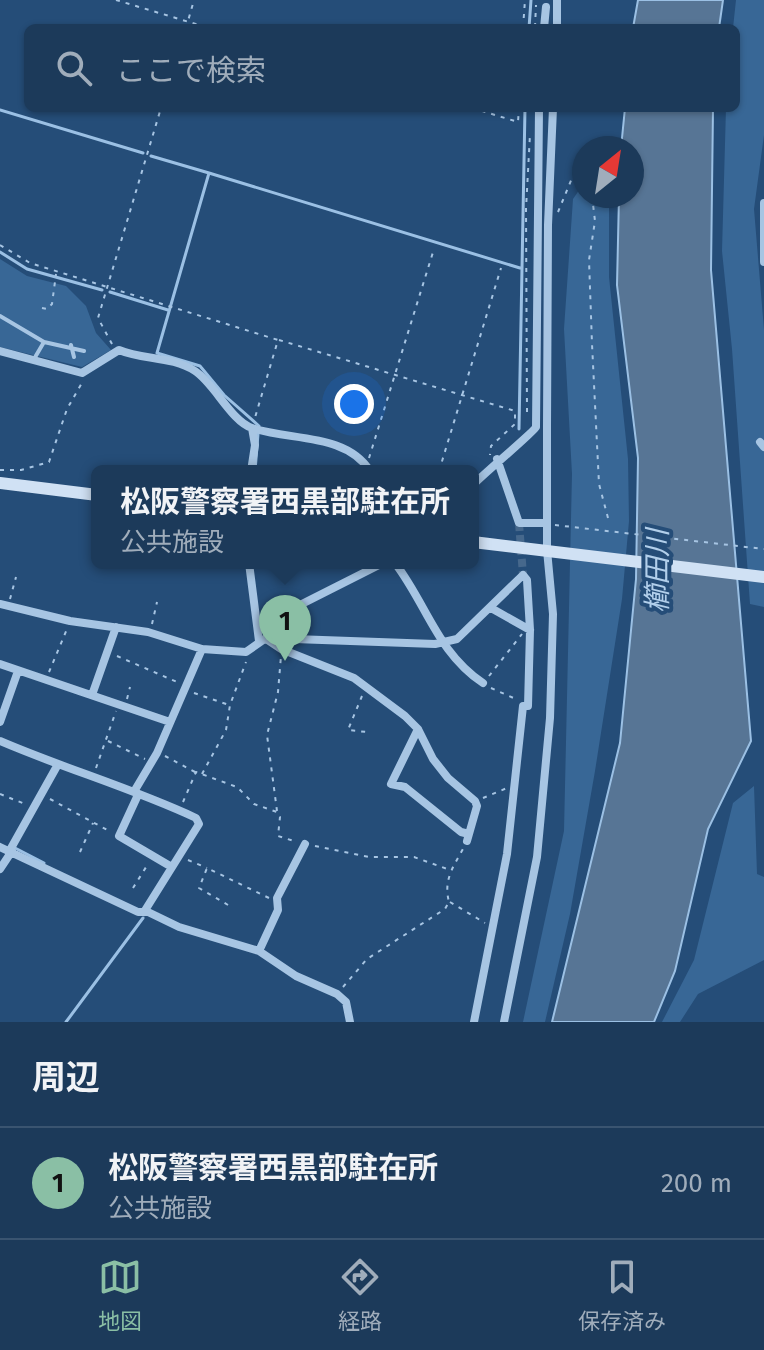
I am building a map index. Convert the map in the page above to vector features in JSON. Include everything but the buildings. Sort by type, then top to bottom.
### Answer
[{"type":"main road","points":[[0,483],[91,494]]},
{"type":"main road","points":[[479,543],[764,577]]},
{"type":"street","points":[[557,0],[557,24]]},
{"type":"street","points":[[541,6],[543,24]]},
{"type":"street","points":[[479,478],[497,459],[533,434],[536,427],[539,112]]},
{"type":"street","points":[[504,1022],[529,905],[547,760],[553,614],[548,225],[553,112]]},
{"type":"street","points":[[764,203],[764,262]]},
{"type":"street","points":[[0,351],[82,373],[119,350],[140,359],[181,364],[198,373],[253,423],[347,448],[366,465]]},
{"type":"street","points":[[252,465],[255,445],[253,423]]},
{"type":"street","points":[[497,459],[519,523],[550,524]]},
{"type":"street","points":[[250,569],[259,643]]},
{"type":"street","points":[[259,643],[286,612],[371,569]]},
{"type":"street","points":[[399,569],[442,643],[465,671],[483,683]]},
{"type":"street","points":[[0,617],[3,606],[70,621],[148,632],[202,649],[259,643],[442,643],[457,639],[523,575],[527,580],[528,706],[523,706],[516,784],[495,928],[474,1022]]},
{"type":"street","points":[[491,608],[527,630]]},
{"type":"street","points":[[92,695],[116,627]]},
{"type":"street","points":[[259,643],[327,664],[365,688],[418,729],[433,759],[476,804],[468,837],[405,787],[391,784],[418,729]]},
{"type":"street","points":[[170,866],[119,836],[137,797],[135,790],[157,753],[202,649]]},
{"type":"street","points":[[0,664],[170,722]]},
{"type":"street","points":[[0,722],[18,671]]},
{"type":"street","points":[[0,741],[57,766],[135,790],[196,818],[199,824],[144,912]]},
{"type":"street","points":[[0,869],[57,766]]},
{"type":"street","points":[[259,951],[278,910],[277,898],[305,844]]},
{"type":"street","points":[[0,847],[11,849],[138,912],[221,942],[259,951],[296,976],[337,994],[346,1002],[350,1022]]},
{"type":"lane","points":[[0,316],[44,342],[84,351]]},
{"type":"lane","points":[[34,359],[44,342]]},
{"type":"lane","points":[[71,347],[74,357]]},
{"type":"path","points":[[116,0],[195,24]]},
{"type":"path","points":[[188,22],[194,0]]},
{"type":"path","points":[[523,24],[525,0]]},
{"type":"path","points":[[536,24],[541,6]]},
{"type":"path","points":[[119,350],[107,339],[98,318],[160,112]]},
{"type":"path","points":[[485,112],[518,122],[519,112]]},
{"type":"path","points":[[527,413],[526,209],[530,122]]},
{"type":"path","points":[[548,225],[554,222],[572,178]]},
{"type":"path","points":[[593,208],[595,221],[589,260],[599,484],[608,518]]},
{"type":"path","points":[[0,245],[30,263],[56,272],[515,411],[515,424],[491,446],[487,469]]},
{"type":"path","points":[[370,465],[434,249]]},
{"type":"path","points":[[441,465],[501,268]]},
{"type":"path","points":[[42,308],[47,309],[52,304],[56,272]]},
{"type":"path","points":[[253,423],[278,340]]},
{"type":"path","points":[[0,470],[21,470],[49,462],[67,409],[83,386],[82,373]]},
{"type":"path","points":[[550,524],[764,549]]},
{"type":"path","points":[[3,606],[16,577]]},
{"type":"path","points":[[148,632],[157,602]]},
{"type":"path","points":[[46,680],[70,621]]},
{"type":"path","points":[[523,706],[483,683],[527,630]]},
{"type":"path","points":[[201,775],[226,730],[239,676],[259,643]]},
{"type":"path","points":[[281,649],[281,678],[267,735],[278,836],[369,857],[414,857],[450,870]]},
{"type":"path","points":[[108,653],[230,705]]},
{"type":"path","points":[[91,778],[130,687]]},
{"type":"path","points":[[365,688],[348,730],[367,732]]},
{"type":"path","points":[[107,741],[152,762]]},
{"type":"path","points":[[157,753],[201,775],[237,787],[254,804],[277,812]]},
{"type":"path","points":[[180,810],[196,772]]},
{"type":"path","points":[[476,804],[516,784]]},
{"type":"path","points":[[0,794],[34,807]]},
{"type":"path","points":[[42,794],[119,836]]},
{"type":"path","points":[[80,852],[94,822]]},
{"type":"path","points":[[468,837],[450,870],[446,890],[449,902],[495,928]]},
{"type":"path","points":[[181,854],[273,901],[277,898]]},
{"type":"path","points":[[133,888],[153,856]]},
{"type":"path","points":[[207,868],[199,888],[228,905]]},
{"type":"path","points":[[337,994],[367,959],[431,920],[449,902]]},
{"type":"shaded area","points":[[736,0],[764,0],[764,135],[754,209],[764,330],[764,607],[750,604],[722,251],[726,112],[740,112],[740,24],[733,24]]},
{"type":"shaded area","points":[[572,208],[609,208],[609,277],[628,459],[629,521],[622,599],[570,914],[545,1022],[523,1022],[564,831],[572,474],[564,329]]},
{"type":"shaded area","points":[[0,259],[27,276],[66,286],[86,306],[96,333],[111,350],[82,367],[0,347]]},
{"type":"shaded area","points":[[754,786],[757,874],[764,877],[764,960],[698,994],[680,1022],[662,1022],[694,960],[733,803]]},
{"type":"water","points":[[638,0],[723,0],[720,24],[634,24]]},
{"type":"water","name":"櫛田川","points":[[625,112],[713,112],[711,270],[751,741],[708,829],[675,971],[654,1022],[552,1022],[620,743],[636,579],[638,458],[617,285],[619,208],[644,208],[644,136],[622,136]]},
{"type":"waterway","points":[[529,24],[531,0]]},
{"type":"waterway","points":[[0,110],[143,153]]},
{"type":"waterway","points":[[519,429],[525,112]]},
{"type":"waterway","points":[[151,156],[209,173]]},
{"type":"waterway","points":[[259,426],[224,395],[200,366],[157,353],[209,173],[520,268]]},
{"type":"waterway","points":[[0,252],[27,269],[102,290]]},
{"type":"waterway","points":[[110,292],[168,310]]},
{"type":"waterway","points":[[255,465],[258,434]]},
{"type":"waterway","points":[[15,848],[44,863]]},
{"type":"waterway","points":[[66,1022],[143,918]]},
{"type":"tunnel","points":[[519,523],[523,575]]},
{"type":"place","name":"松阪警察署西黒部駐在所","points":[[285,661]]}]
